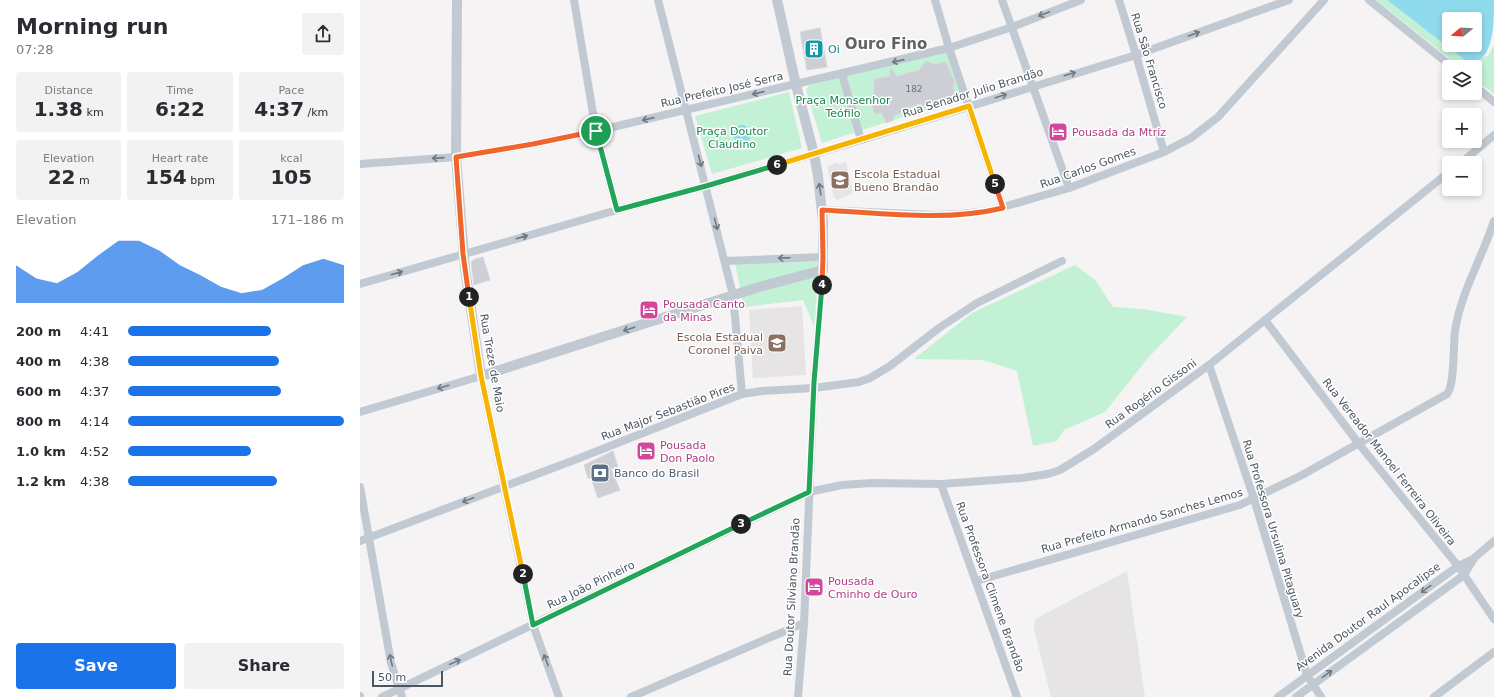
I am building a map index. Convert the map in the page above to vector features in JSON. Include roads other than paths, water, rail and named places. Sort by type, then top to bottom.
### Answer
[{"type":"street","name":"Rua Treze de Maio","points":[[457,0],[456,157],[463,254],[481,376],[533,625],[559,697]]},
{"type":"street","points":[[574,0],[596,131],[617,210]]},
{"type":"street","points":[[658,0],[733,295],[742,394]]},
{"type":"street","name":"Rua Doutor Silviano Brandão","points":[[777,0],[796,85],[814,154],[822,210],[823,270],[814,388],[804,623],[798,697]]},
{"type":"street","points":[[935,0],[949,48],[1003,208]]},
{"type":"street","points":[[1002,0],[1068,188]]},
{"type":"street","name":"Rua Prefeito José Serra","points":[[360,164],[456,157],[533,144],[596,131],[949,48],[1012,27],[1081,0]]},
{"type":"street","name":"Rua São Francisco","points":[[1118,0],[1136,54],[1164,152]]},
{"type":"street","name":"Rua Senador Julio Brandão","points":[[360,284],[706,186],[862,140],[1136,54],[1289,0]]},
{"type":"street","name":"Rua Carlos Gomes","points":[[822,210],[948,215],[974,214],[1003,208],[1068,188],[1164,152],[1191,138],[1218,117],[1324,0]]},
{"type":"street","points":[[1369,0],[1443,60]]},
{"type":"street","points":[[842,74],[862,140]]},
{"type":"street","points":[[1482,92],[1494,102]]},
{"type":"street","points":[[1469,156],[1494,135]]},
{"type":"street","name":"Rua Rogério Gissoni","points":[[809,492],[842,485],[872,483],[941,484],[1022,478],[1048,474],[1060,470],[1094,449],[1209,365],[1442,178]]},
{"type":"street","name":"Rua Prefeito Armando Sanches Lemos","points":[[976,581],[1215,513],[1254,499],[1302,476],[1446,394],[1451,385],[1453,343],[1456,321],[1464,296],[1494,221]]},
{"type":"street","points":[[725,260],[823,257]]},
{"type":"street","name":"Rua Major Sebastião Pires","points":[[360,541],[577,459],[742,394],[762,391],[814,388],[859,382],[870,378],[890,366],[940,328],[977,303],[1062,261]]},
{"type":"street","points":[[360,412],[481,376],[733,295],[823,270]]},
{"type":"street","name":"Rua Vereador Manoel Ferreira Oliveira","points":[[1266,320],[1359,444],[1458,566],[1494,619]]},
{"type":"street","name":"Rua Professora Ursulina Pitaguary","points":[[1209,365],[1254,499],[1307,675],[1321,697]]},
{"type":"street","name":"Rua Professora Climene Brandão","points":[[941,484],[1017,697]]},
{"type":"street","points":[[360,487],[392,663],[400,693]]},
{"type":"street","name":"Rua João Pinheiro","points":[[382,697],[400,693],[533,625],[809,492]]},
{"type":"street","name":"Avenida Doutor Raul Apocalipse","points":[[1278,697],[1458,566],[1473,559],[1494,541]]},
{"type":"street","name":"Avenida Doutor Raul Apocalipse","points":[[1296,697],[1464,575],[1473,559]]},
{"type":"street","points":[[631,697],[804,623]]},
{"type":"street","points":[[1374,627],[1380,635]]},
{"type":"street","points":[[1434,697],[1494,652]]},
{"type":"water","points":[[1387,0],[1494,0],[1493,31],[1487,51],[1482,58],[1477,60],[1465,60],[1454,52],[1482,52],[1482,12],[1442,12],[1442,42]]},
{"type":"water","points":[[738,125],[746,125],[751,130],[749,141],[746,143],[738,143],[733,138],[733,130]]},
{"type":"place","name":"Oi","points":[[814,49]]},
{"type":"place","name":"Pousada da Mtriz","points":[[1058,132]]},
{"type":"place","name":"Escola Estadual Bueno Brandão","points":[[840,180]]},
{"type":"place","name":"Pousada Canto da Minas","points":[[649,310]]},
{"type":"place","name":"Escola Estadual Coronel Paiva","points":[[777,343]]},
{"type":"place","name":"Pousada Don Paolo","points":[[646,451]]},
{"type":"place","name":"Banco do Brasil","points":[[600,473]]},
{"type":"place","name":"Pousada Cminho de Ouro","points":[[814,587]]},
{"type":"district","name":"Ouro Fino","points":[[886,44]]},
{"type":"park label","name":"Praça Monsenhor Teófilo","points":[[843,106]]},
{"type":"park label","name":"Praça Doutor Claudino","points":[[732,137]]}]
